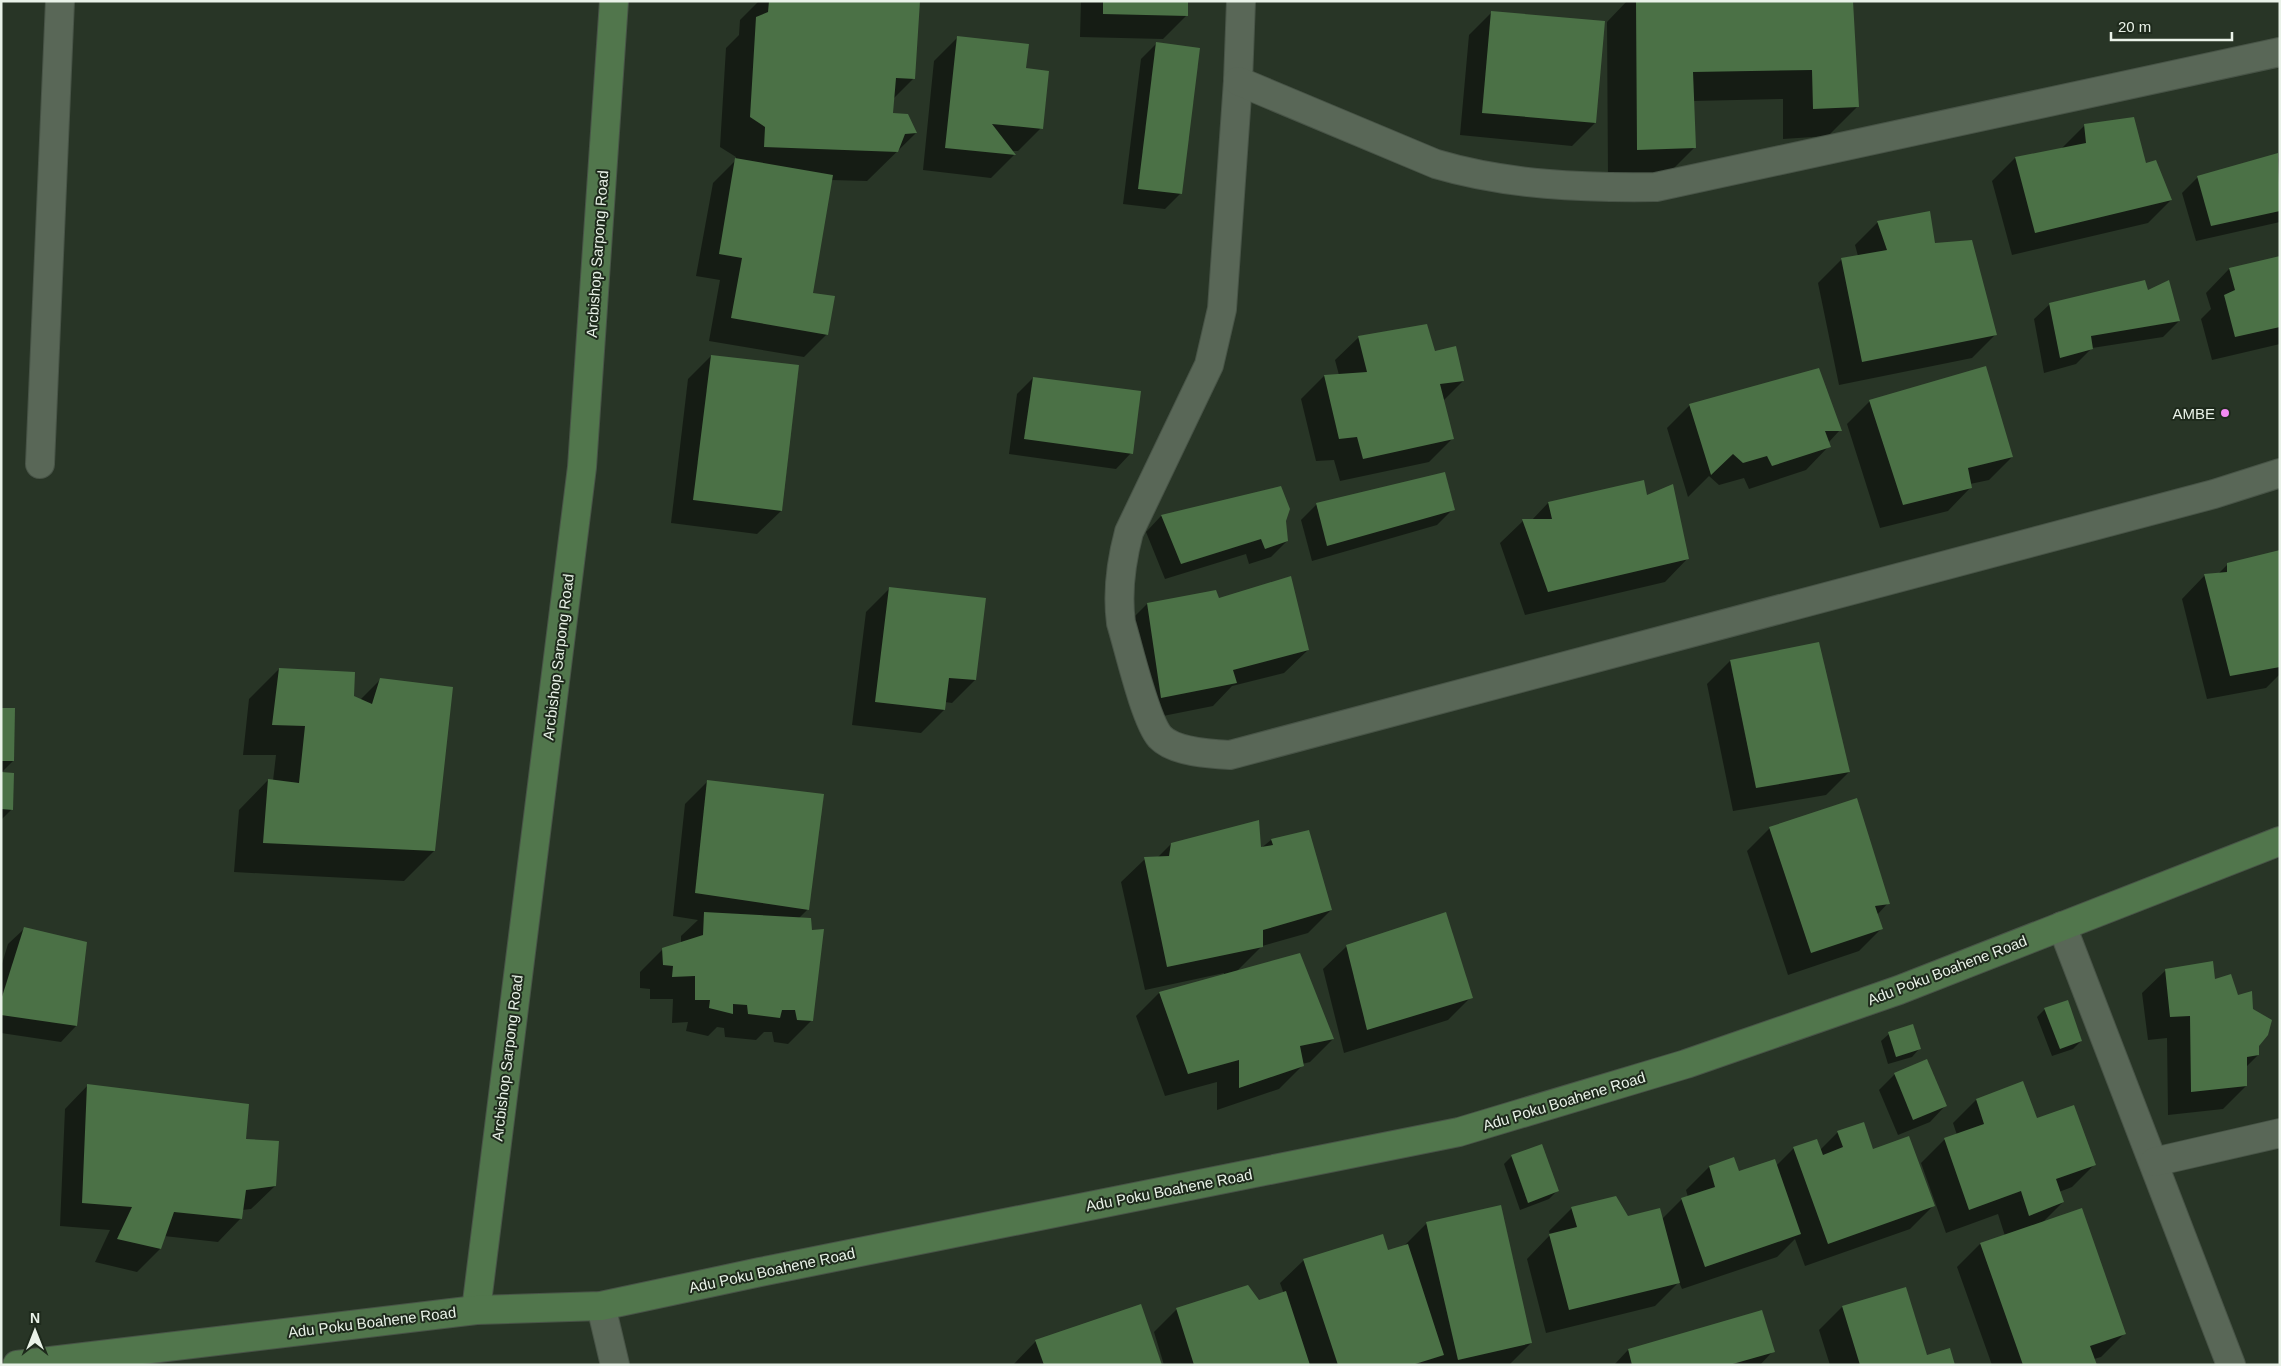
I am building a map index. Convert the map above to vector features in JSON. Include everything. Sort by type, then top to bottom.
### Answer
[{"type":"street","points":[[40,464],[60,1]]},
{"type":"street","name":"Arcbishop Sarpong Road","points":[[476,1310],[582,467],[614,1]]},
{"type":"street","points":[[1241,1],[1238,80],[1222,309],[1209,365],[1129,532],[1122,558],[1119,607],[1121,623],[1150,720],[1161,738],[1181,748],[1200,753],[1230,755],[2204,496],[2280,473]]},
{"type":"street","points":[[1238,80],[1436,164],[1468,174],[1589,188],[1656,186],[2280,52]]},
{"type":"street","name":"Adu Poku Boahene Road","points":[[18,1365],[476,1310],[601,1306],[770,1270],[1459,1132],[1686,1064],[1899,990],[2280,840]]},
{"type":"street","points":[[2062,926],[2232,1365]]},
{"type":"street","points":[[2154,1162],[2280,1133]]},
{"type":"street","points":[[601,1306],[615,1365]]},
{"type":"building","points":[[769,1],[920,1],[915,79],[896,78],[893,113],[908,114],[917,133],[905,134],[898,152],[764,147],[765,127],[750,117],[756,17],[768,12]]},
{"type":"building","points":[[1103,1],[1188,1],[1188,16],[1103,14]]},
{"type":"building","points":[[1636,1],[1853,1],[1859,107],[1813,109],[1812,70],[1693,72],[1696,148],[1637,150]]},
{"type":"building","points":[[1491,11],[1605,21],[1596,123],[1482,113]]},
{"type":"building","points":[[957,36],[1029,44],[1026,68],[1049,71],[1043,129],[992,124],[1016,155],[945,148]]},
{"type":"building","points":[[1156,42],[1200,48],[1182,194],[1138,189]]},
{"type":"building","points":[[2134,117],[2146,163],[2156,160],[2172,200],[2035,233],[2015,157],[2086,143],[2084,124]]},
{"type":"building","points":[[2278,153],[2280,211],[2211,226],[2197,176]]},
{"type":"building","points":[[735,158],[833,175],[813,293],[835,296],[828,335],[731,318],[742,258],[719,254]]},
{"type":"building","points":[[1930,211],[1935,243],[1972,240],[1997,335],[1862,362],[1841,258],[1887,250],[1877,221]]},
{"type":"building","points":[[2280,256],[2280,327],[2235,337],[2224,295],[2235,290],[2229,268]]},
{"type":"building","points":[[2145,280],[2148,290],[2169,280],[2180,321],[2091,336],[2093,349],[2060,358],[2049,303]]},
{"type":"building","points":[[1427,324],[1435,351],[1456,346],[1464,381],[1440,384],[1454,439],[1363,459],[1357,437],[1339,439],[1324,375],[1367,372],[1358,336]]},
{"type":"building","points":[[711,355],[799,365],[782,511],[693,500]]},
{"type":"building","points":[[1986,366],[2013,457],[1968,468],[1972,488],[1903,505],[1869,400]]},
{"type":"building","points":[[1819,368],[1842,431],[1825,431],[1831,447],[1772,466],[1767,456],[1743,463],[1733,454],[1711,475],[1689,404]]},
{"type":"building","points":[[1033,377],[1141,391],[1133,454],[1024,439]]},
{"type":"building","points":[[1445,472],[1455,510],[1327,546],[1316,503]]},
{"type":"building","points":[[1644,480],[1647,495],[1673,484],[1689,559],[1548,592],[1522,519],[1552,519],[1548,502]]},
{"type":"building","points":[[1281,486],[1290,509],[1286,521],[1288,541],[1265,549],[1261,539],[1181,564],[1161,515]]},
{"type":"building","points":[[2280,550],[2280,667],[2230,676],[2204,574],[2227,572],[2227,563]]},
{"type":"building","points":[[1291,576],[1309,650],[1233,670],[1237,683],[1161,698],[1147,603],[1216,590],[1219,598]]},
{"type":"building","points":[[889,587],[986,598],[976,680],[949,678],[945,710],[875,702]]},
{"type":"building","points":[[1819,642],[1850,772],[1756,788],[1730,660]]},
{"type":"building","points":[[279,668],[355,672],[354,696],[372,704],[380,678],[453,687],[435,851],[263,843],[268,779],[299,783],[305,726],[272,725]]},
{"type":"building","points":[[1,708],[15,708],[14,761],[1,761]]},
{"type":"building","points":[[1,772],[14,773],[13,810],[1,809]]},
{"type":"building","points":[[707,780],[824,794],[809,910],[695,893]]},
{"type":"building","points":[[1857,798],[1890,904],[1875,906],[1883,929],[1811,953],[1769,827]]},
{"type":"building","points":[[1259,820],[1261,847],[1273,845],[1271,839],[1309,830],[1332,910],[1263,930],[1263,947],[1167,967],[1144,857],[1169,856],[1171,843]]},
{"type":"building","points":[[704,912],[811,918],[812,930],[824,929],[813,1021],[797,1020],[795,1010],[782,1010],[780,1018],[748,1014],[747,1005],[733,1004],[733,1014],[709,1008],[710,1000],[695,1000],[695,976],[672,977],[673,966],[663,965],[662,948],[703,935]]},
{"type":"building","points":[[1446,912],[1473,998],[1367,1030],[1346,945]]},
{"type":"building","points":[[24,927],[87,942],[77,1026],[1,1015],[1,1000]]},
{"type":"building","points":[[1300,953],[1334,1039],[1300,1046],[1304,1066],[1239,1088],[1239,1060],[1188,1074],[1159,992]]},
{"type":"building","points":[[2213,961],[2215,979],[2231,974],[2238,995],[2252,991],[2253,1009],[2272,1020],[2268,1035],[2259,1046],[2259,1055],[2247,1057],[2247,1086],[2191,1092],[2190,1016],[2170,1017],[2165,969]]},
{"type":"building","points":[[2068,1000],[2082,1041],[2060,1049],[2044,1008]]},
{"type":"building","points":[[1913,1024],[1921,1049],[1896,1057],[1888,1032]]},
{"type":"building","points":[[1927,1059],[1947,1106],[1913,1120],[1894,1073]]},
{"type":"building","points":[[2023,1081],[2037,1118],[2074,1105],[2096,1165],[2056,1179],[2064,1202],[2029,1216],[2021,1191],[1969,1210],[1944,1138],[1984,1124],[1976,1099]]},
{"type":"building","points":[[87,1084],[249,1104],[246,1139],[279,1141],[276,1186],[246,1190],[242,1219],[174,1212],[161,1249],[117,1239],[132,1207],[82,1203]]},
{"type":"building","points":[[1864,1122],[1873,1149],[1909,1136],[1935,1206],[1828,1244],[1793,1147],[1817,1139],[1823,1155],[1843,1147],[1837,1131]]},
{"type":"building","points":[[1542,1144],[1559,1191],[1528,1203],[1511,1155]]},
{"type":"building","points":[[1734,1157],[1739,1171],[1775,1159],[1801,1234],[1705,1267],[1681,1198],[1715,1187],[1709,1166]]},
{"type":"building","points":[[1616,1196],[1628,1216],[1660,1208],[1680,1283],[1569,1310],[1549,1234],[1577,1227],[1571,1207]]},
{"type":"building","points":[[1501,1205],[1532,1343],[1458,1360],[1426,1222]]},
{"type":"building","points":[[2082,1208],[2126,1334],[2090,1346],[2097,1365],[2023,1365],[1980,1243]]},
{"type":"building","points":[[1383,1234],[1388,1250],[1408,1244],[1444,1355],[1412,1365],[1338,1365],[1303,1259]]},
{"type":"building","points":[[1248,1285],[1259,1300],[1286,1291],[1310,1365],[1194,1365],[1176,1308]]},
{"type":"building","points":[[1906,1287],[1927,1355],[1950,1348],[1955,1365],[1860,1365],[1842,1306]]},
{"type":"building","points":[[1141,1304],[1162,1365],[1044,1365],[1035,1340]]},
{"type":"building","points":[[1762,1310],[1775,1352],[1729,1365],[1632,1365],[1628,1349]]},
{"type":"place","name":"AMBE","points":[[2225,413]]}]
